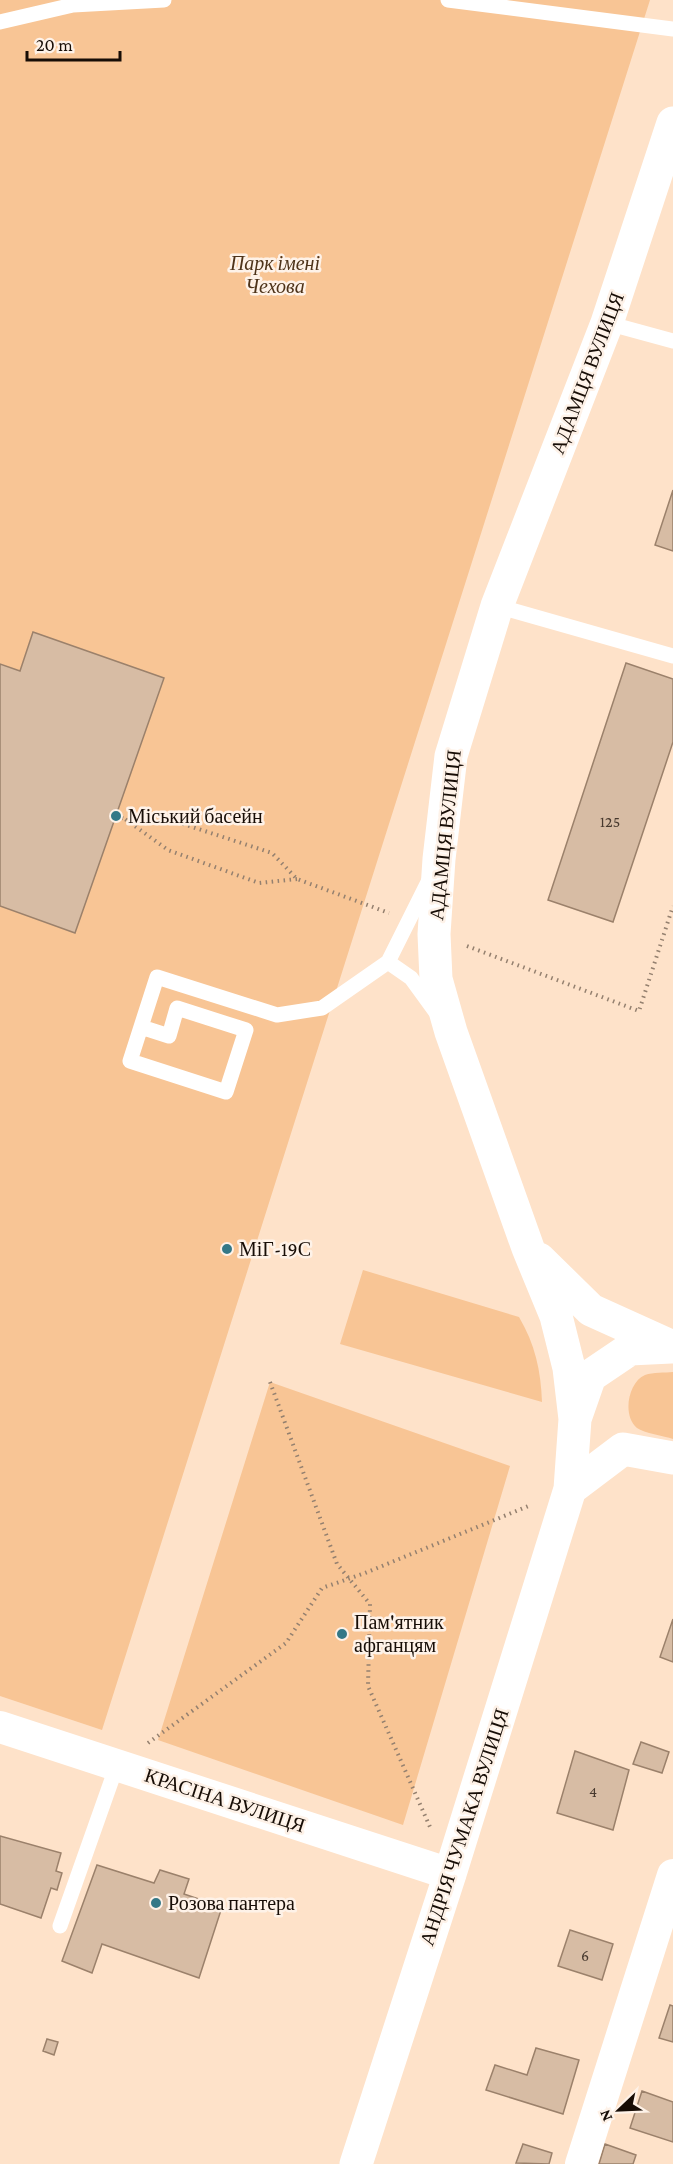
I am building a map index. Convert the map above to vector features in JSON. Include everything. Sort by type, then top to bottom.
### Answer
[{"type":"street","name":"АДАМЦЯ ВУЛИЦЯ","points":[[570,1489],[575,1419],[569,1368],[556,1316],[528,1248],[451,1032],[422,927],[440,859],[451,756],[497,606],[607,323],[673,123]]},
{"type":"street","points":[[528,1248],[591,1310],[673,1347]]},
{"type":"street","points":[[575,1419],[590,1376],[630,1349],[673,1347]]},
{"type":"street","points":[[570,1489],[623,1449],[673,1458]]},
{"type":"street","name":"АНДРІЯ ЧУМАКА ВУЛИЦЯ","points":[[356,2164],[450,1874],[570,1489]]},
{"type":"street","name":"КРАСІНА ВУЛИЦЯ","points":[[0,1727],[450,1874]]},
{"type":"street","points":[[581,2164],[673,1875]]},
{"type":"lane","points":[[0,22],[73,5],[164,0]]},
{"type":"lane","points":[[448,0],[673,29]]},
{"type":"lane","points":[[607,323],[673,342]]},
{"type":"lane","points":[[497,606],[673,656]]},
{"type":"lane","points":[[141,1027],[169,1036],[177,1008],[246,1030],[226,1092],[130,1061],[157,977],[277,1015],[322,1008],[388,962],[422,927]]},
{"type":"lane","points":[[388,962],[411,978],[451,1032]]},
{"type":"lane","points":[[60,1926],[117,1765]]},
{"type":"path","points":[[116,816],[125,819],[177,822],[272,853],[297,879],[639,1011],[673,906]]},
{"type":"path","points":[[125,819],[168,850],[259,883],[297,879]]},
{"type":"path","points":[[270,1382],[337,1564],[370,1604],[368,1686],[450,1874]]},
{"type":"path","points":[[117,1765],[286,1643],[322,1588],[570,1489]]},
{"type":"green space","name":"Парк імені Чехова","points":[[0,0],[650,0],[102,1730],[0,1696]]},
{"type":"green space","points":[[363,1270],[519,1317],[536,1358],[542,1402],[340,1344]]},
{"type":"green space","points":[[673,1372],[673,1439],[637,1428],[632,1423],[628,1408],[631,1392],[639,1379],[648,1374]]},
{"type":"green space","points":[[270,1382],[510,1466],[403,1825],[158,1740]]},
{"type":"building","points":[[673,490],[673,551],[655,545]]},
{"type":"building","points":[[33,632],[164,678],[75,933],[0,906],[0,664],[20,671]]},
{"type":"building","points":[[626,663],[673,679],[673,742],[613,922],[548,900]]},
{"type":"building","points":[[673,1619],[673,1662],[660,1657]]},
{"type":"building","points":[[641,1742],[669,1752],[662,1773],[633,1764]]},
{"type":"building","points":[[575,1751],[629,1770],[613,1830],[557,1813]]},
{"type":"building","points":[[0,1836],[61,1853],[56,1871],[62,1873],[57,1890],[51,1888],[41,1918],[0,1904]]},
{"type":"building","points":[[97,1865],[154,1883],[160,1870],[189,1879],[184,1894],[222,1907],[199,1978],[102,1944],[92,1973],[62,1961]]},
{"type":"building","points":[[570,1930],[613,1944],[602,1980],[558,1966]]},
{"type":"building","points":[[670,2005],[673,2006],[673,2042],[659,2038]]},
{"type":"building","points":[[47,2039],[58,2042],[54,2055],[43,2051]]},
{"type":"building","points":[[536,2048],[579,2060],[563,2114],[486,2090],[495,2065],[527,2075]]},
{"type":"building","points":[[642,2091],[673,2102],[673,2142],[630,2128]]},
{"type":"building","points":[[523,2144],[552,2153],[549,2164],[516,2163]]},
{"type":"building","points":[[605,2144],[636,2155],[633,2164],[599,2164]]},
{"type":"place","name":"Міський басейн","points":[[116,816]]},
{"type":"place","name":"МіГ-19С","points":[[227,1249]]},
{"type":"place","name":"Пам'ятник афганцям","points":[[342,1634]]},
{"type":"place","name":"Розова пантера","points":[[156,1903]]}]
